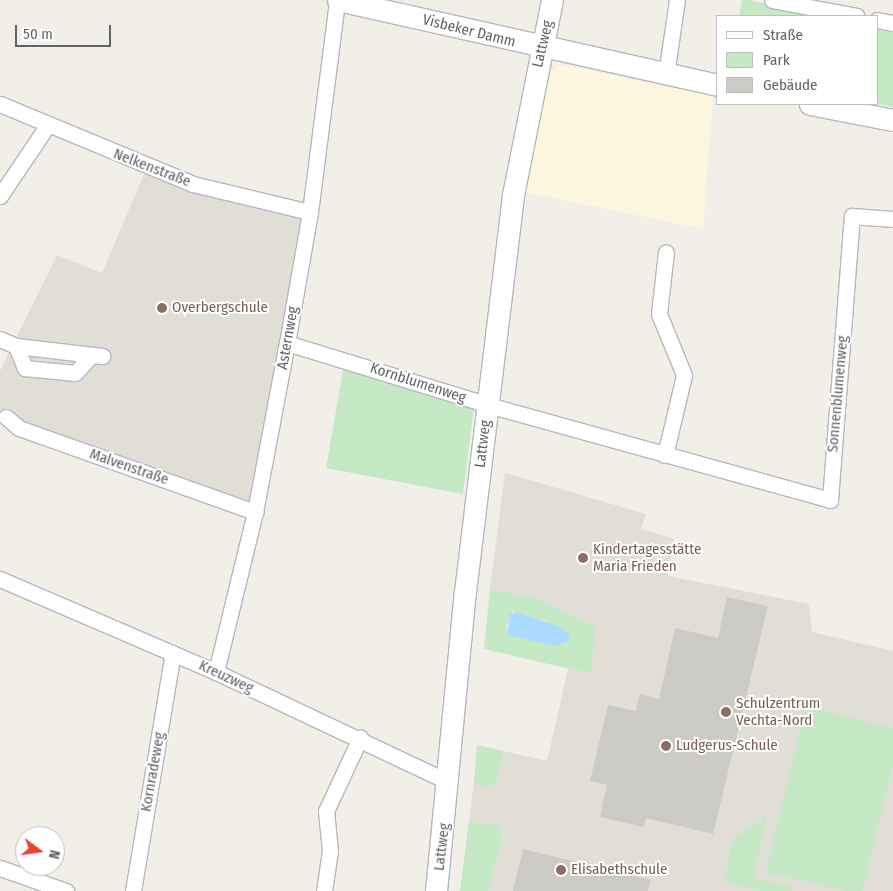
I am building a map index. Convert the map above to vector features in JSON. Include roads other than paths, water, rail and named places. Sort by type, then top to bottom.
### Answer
[{"type":"street","name":"Visbeker Damm","points":[[338,0],[542,48],[716,85]]},
{"type":"street","name":"Asternweg","points":[[216,672],[255,512],[287,343],[310,212],[338,0]]},
{"type":"street","name":"Lattweg","points":[[436,891],[449,782],[465,592],[518,163],[552,0]]},
{"type":"street","points":[[666,75],[677,0]]},
{"type":"street","points":[[772,0],[801,3],[853,15]]},
{"type":"street","points":[[878,20],[893,23]]},
{"type":"street","name":"Nelkenstraße","points":[[0,104],[47,126],[193,184],[310,212]]},
{"type":"street","points":[[815,105],[893,120]]},
{"type":"street","points":[[0,196],[47,126]]},
{"type":"street","name":"Sonnenblumenweg","points":[[760,482],[830,500],[852,216],[893,219]]},
{"type":"street","points":[[665,455],[684,375],[659,314],[666,252]]},
{"type":"street","points":[[0,339],[16,346],[97,355],[75,373],[25,368],[16,346]]},
{"type":"street","name":"Kornblumenweg","points":[[287,343],[488,406],[760,482]]},
{"type":"street","name":"Malvenstraße","points":[[6,417],[19,428],[255,512]]},
{"type":"street","name":"Kreuzweg","points":[[0,579],[216,672],[360,738],[449,782]]},
{"type":"street","name":"Kornradeweg","points":[[133,891],[173,653]]},
{"type":"street","points":[[324,891],[330,851],[326,811],[360,738]]},
{"type":"street","points":[[0,868],[66,891]]},
{"type":"water","points":[[517,612],[560,627],[569,634],[569,641],[554,646],[508,635],[509,614]]},
{"type":"place","name":"Overbergschule","points":[[162,308]]},
{"type":"place","name":"Kindertagesstätte Maria Frieden","points":[[583,558]]},
{"type":"place","name":"Schulzentrum Vechta-Nord","points":[[726,712]]},
{"type":"place","name":"Ludgerus-Schule","points":[[666,746]]},
{"type":"place","name":"Elisabethschule","points":[[561,870]]}]
